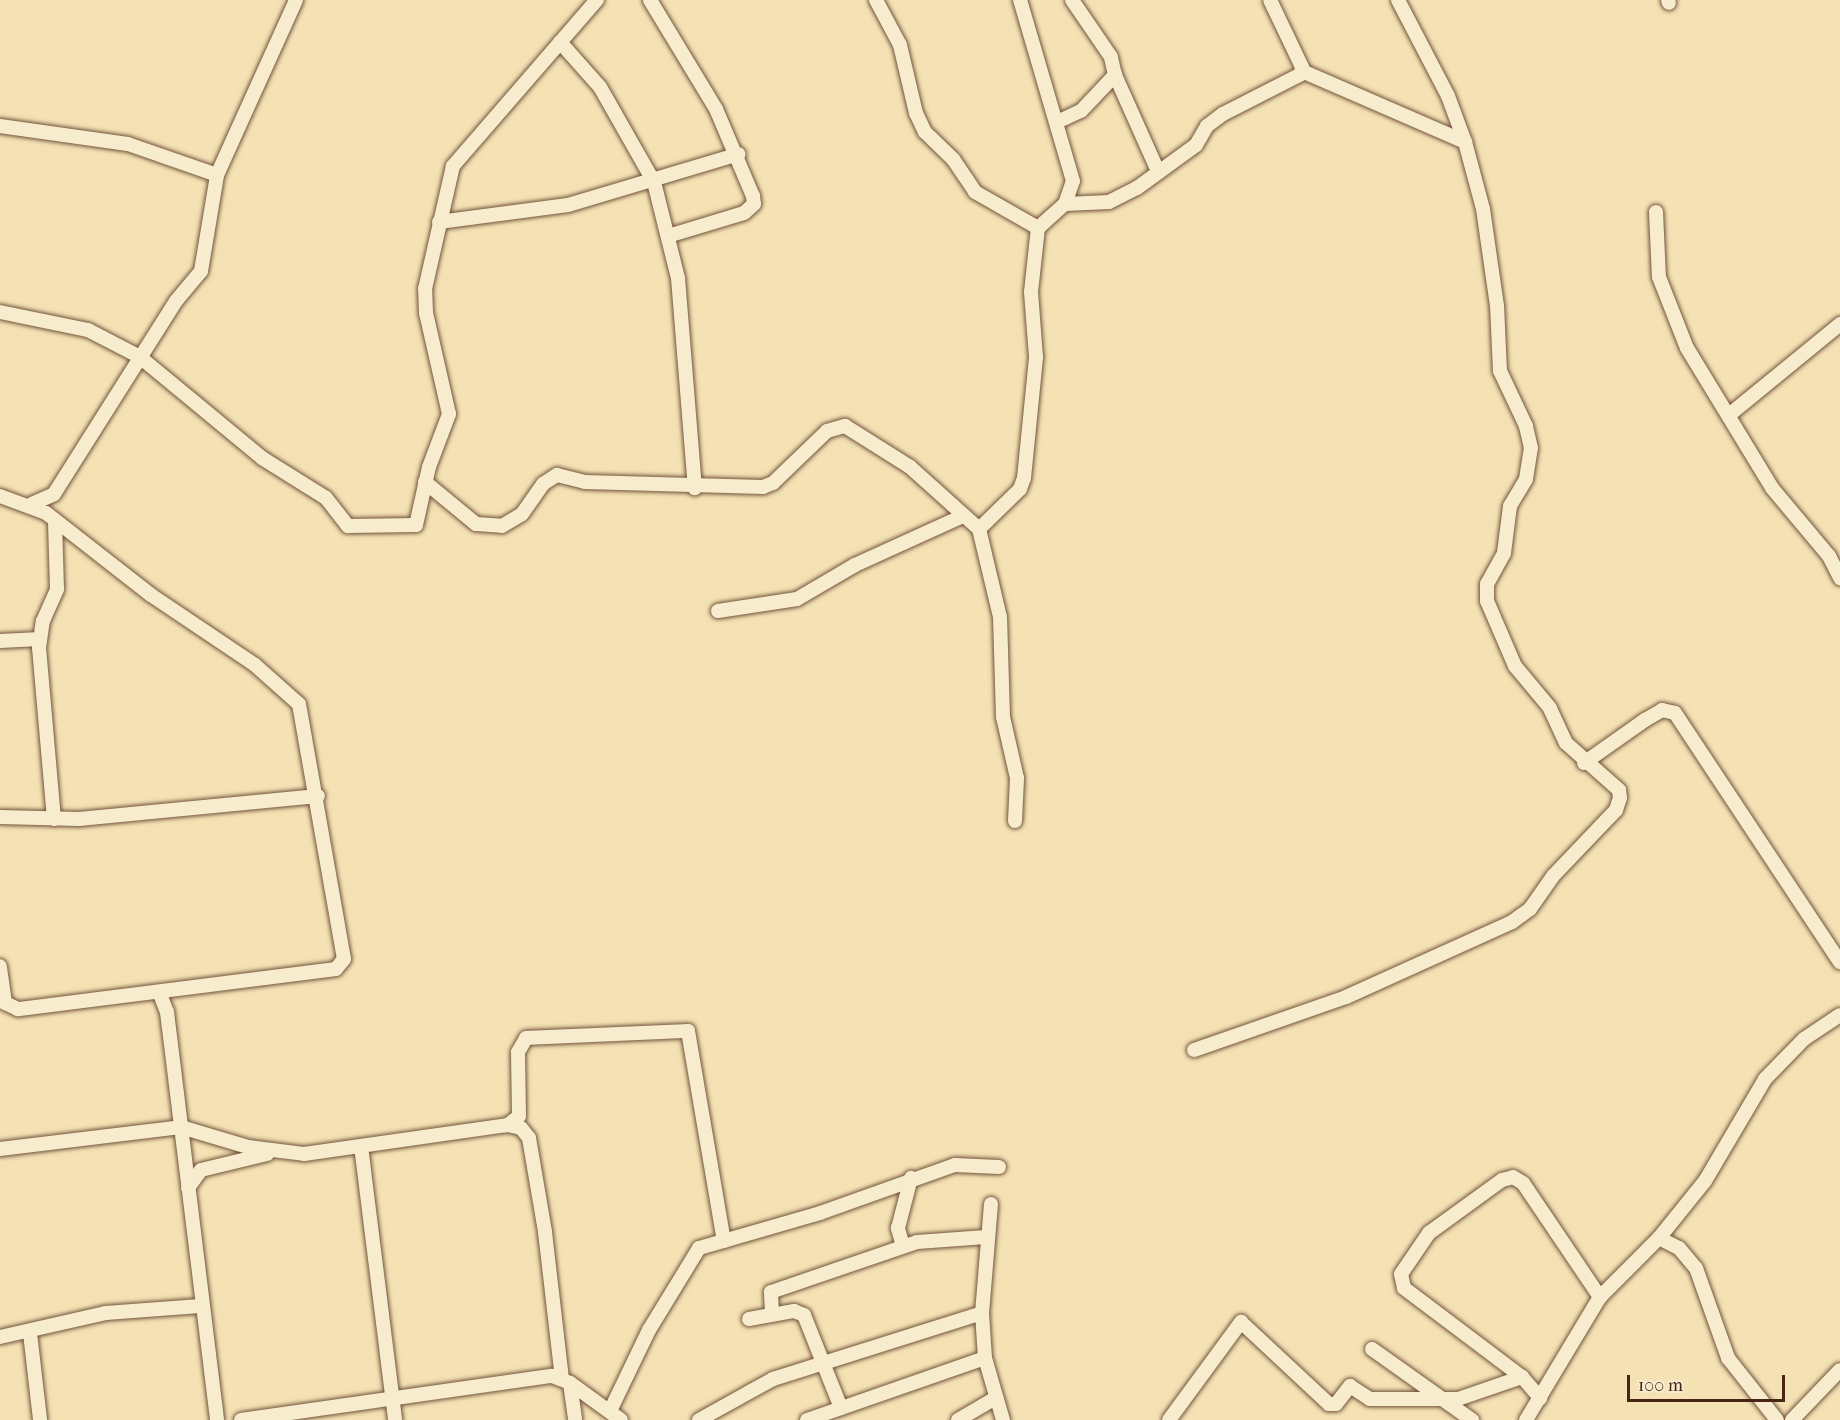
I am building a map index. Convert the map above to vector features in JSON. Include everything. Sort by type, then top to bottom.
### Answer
[{"type":"street","points":[[32,504],[54,494],[140,357],[201,271],[217,175],[296,0]]},
{"type":"street","points":[[0,312],[88,330],[140,357],[262,458],[326,498],[348,526],[416,525],[425,482],[449,414],[426,313],[425,289],[439,222],[459,154],[597,0]]},
{"type":"street","points":[[650,0],[693,66],[739,154],[753,196],[751,209],[668,236]]},
{"type":"street","points":[[876,0],[900,45],[916,113],[925,132],[953,159],[975,192],[1038,228]]},
{"type":"street","points":[[979,529],[1020,489],[1028,458],[1036,357],[1031,292],[1038,228],[1065,204],[1073,181],[1020,0]]},
{"type":"street","points":[[1072,0],[1111,57],[1115,75],[1158,171]]},
{"type":"street","points":[[1270,0],[1302,71],[1465,142]]},
{"type":"street","points":[[1194,1050],[1346,997],[1492,932],[1530,909],[1552,876],[1616,810],[1619,790],[1584,763],[1566,743],[1551,708],[1515,666],[1487,601],[1487,584],[1504,553],[1510,506],[1526,479],[1531,448],[1526,426],[1500,371],[1497,306],[1483,209],[1465,142],[1448,96],[1398,0]]},
{"type":"street","points":[[560,42],[613,106],[654,182],[678,278],[695,488]]},
{"type":"street","points":[[1065,204],[1109,202],[1196,145],[1222,114],[1302,71]]},
{"type":"street","points":[[1057,122],[1080,111],[1115,75]]},
{"type":"street","points":[[0,126],[128,144],[217,175]]},
{"type":"street","points":[[439,222],[549,209],[654,182],[739,154]]},
{"type":"street","points":[[1656,212],[1659,277],[1687,348],[1772,488],[1829,556],[1839,575]]},
{"type":"street","points":[[1729,416],[1840,324]]},
{"type":"street","points":[[425,482],[476,524],[490,527],[512,522],[543,484],[557,475],[585,482],[695,488],[753,488],[773,483],[828,431],[845,426],[910,467],[979,529],[1000,617],[1003,717],[1017,778],[1015,821]]},
{"type":"street","points":[[0,496],[32,504],[288,691],[305,720],[342,966],[160,994],[10,1008],[5,1003],[0,966]]},
{"type":"street","points":[[718,611],[797,599],[855,565],[963,516]]},
{"type":"street","points":[[54,819],[40,639],[57,589],[55,520]]},
{"type":"street","points":[[0,641],[40,639]]},
{"type":"street","points":[[1584,763],[1662,710],[1675,713],[1840,962]]},
{"type":"street","points":[[0,818],[54,819],[318,796]]},
{"type":"street","points":[[160,994],[167,1012],[189,1188],[200,1306],[217,1420]]},
{"type":"street","points":[[1526,1420],[1600,1297],[1659,1238],[1705,1181],[1778,1062],[1840,1015]]},
{"type":"street","points":[[508,1125],[519,1116],[518,1052],[526,1038],[688,1031],[724,1241]]},
{"type":"street","points":[[0,1149],[181,1127],[248,1147],[304,1154],[508,1125],[521,1128],[529,1138],[566,1381],[575,1420]]},
{"type":"street","points":[[362,1146],[395,1420]]},
{"type":"street","points":[[189,1188],[195,1175],[211,1166],[282,1152]]},
{"type":"street","points":[[241,1420],[392,1397],[566,1381],[615,1416],[688,1262],[699,1248],[820,1213],[911,1178],[956,1165],[999,1167]]},
{"type":"street","points":[[1540,1398],[1522,1377],[1404,1288],[1401,1274],[1429,1233],[1502,1180],[1513,1177],[1523,1183],[1600,1297]]},
{"type":"street","points":[[903,1246],[898,1228],[911,1178]]},
{"type":"street","points":[[991,1204],[986,1238],[982,1314],[985,1358],[994,1399],[1003,1420]]},
{"type":"street","points":[[772,1313],[771,1292],[903,1246],[933,1238],[986,1238]]},
{"type":"street","points":[[1659,1238],[1679,1248],[1696,1268],[1720,1341],[1777,1420]]},
{"type":"street","points":[[0,1337],[30,1333],[106,1313],[200,1306]]},
{"type":"street","points":[[749,1319],[772,1313],[794,1311],[804,1315],[841,1408]]},
{"type":"street","points":[[699,1420],[747,1390],[823,1362],[982,1314]]},
{"type":"street","points":[[1169,1420],[1241,1322],[1329,1404],[1336,1404],[1350,1386],[1370,1399],[1447,1399],[1467,1397],[1522,1377]]},
{"type":"street","points":[[30,1333],[40,1420]]},
{"type":"street","points":[[1372,1349],[1447,1399],[1472,1420]]},
{"type":"street","points":[[807,1420],[985,1358]]},
{"type":"street","points":[[1792,1420],[1840,1370]]},
{"type":"street","points":[[958,1420],[994,1399]]}]
